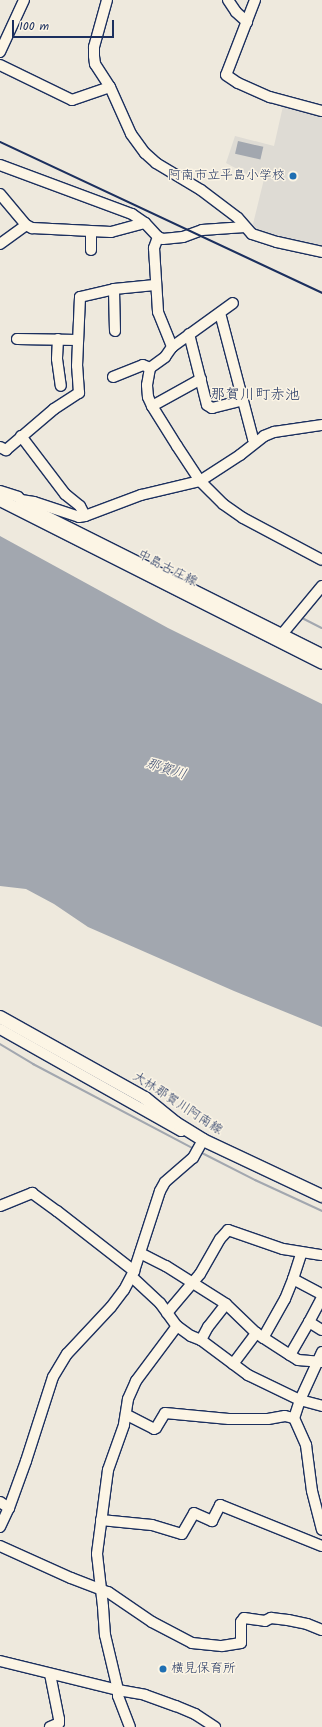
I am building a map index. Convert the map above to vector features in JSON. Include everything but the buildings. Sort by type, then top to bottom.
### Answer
[{"type":"main road","name":"中島古庄線","points":[[0,500],[322,663]]},
{"type":"main road","name":"大林那賀川阿南線","points":[[0,1017],[145,1098],[189,1131],[200,1147],[322,1196]]},
{"type":"street","points":[[0,52],[24,0]]},
{"type":"street","points":[[107,0],[94,47],[95,64],[110,88],[131,134],[145,153],[167,171],[201,190],[238,218],[252,234],[277,242],[322,252]]},
{"type":"street","points":[[228,0],[236,12],[247,22]]},
{"type":"street","points":[[255,0],[226,75],[238,83],[270,97],[322,111]]},
{"type":"street","points":[[0,65],[72,100],[110,88]]},
{"type":"street","points":[[0,165],[132,214],[145,223],[158,237],[171,239],[183,237],[202,230],[245,227]]},
{"type":"street","points":[[0,194],[26,225],[37,229],[91,232],[119,231],[145,223]]},
{"type":"street","points":[[0,244],[26,225]]},
{"type":"street","points":[[91,232],[91,250]]},
{"type":"street","points":[[158,237],[154,248],[155,286],[158,312],[172,346]]},
{"type":"street","points":[[0,447],[6,450],[58,406],[79,393],[78,340],[80,298],[114,289],[155,286]]},
{"type":"street","points":[[114,289],[115,331]]},
{"type":"street","points":[[233,303],[172,346],[165,357],[150,368],[147,385],[148,397],[152,406],[200,481],[223,504],[243,518],[322,560]]},
{"type":"street","points":[[220,313],[242,400],[255,442]]},
{"type":"street","points":[[189,334],[207,405],[212,408],[242,400]]},
{"type":"street","points":[[17,339],[78,340]]},
{"type":"street","points":[[58,339],[57,359],[61,386]]},
{"type":"street","points":[[113,377],[143,365],[150,368]]},
{"type":"street","points":[[152,406],[201,379]]},
{"type":"street","points":[[0,496],[34,502],[79,517],[86,516],[141,495],[200,481],[240,455],[255,442],[274,432],[322,425]]},
{"type":"street","points":[[21,436],[65,494],[80,506],[86,516]]},
{"type":"street","points":[[0,491],[18,497],[28,507],[283,633],[322,654]]},
{"type":"street","points":[[283,633],[322,586]]},
{"type":"street","points":[[0,1029],[172,1127],[182,1131],[189,1131]]},
{"type":"street","points":[[0,1527],[9,1508],[26,1461],[46,1394],[53,1377],[67,1354],[112,1307],[133,1274],[162,1187],[165,1182],[188,1163],[200,1147]]},
{"type":"street","points":[[0,1206],[32,1193],[58,1211],[133,1274],[160,1302],[178,1326],[190,1336],[201,1340],[248,1376],[300,1400],[322,1406]]},
{"type":"street","points":[[167,1313],[200,1274],[223,1234],[228,1230],[283,1249],[322,1255]]},
{"type":"street","points":[[233,1364],[260,1335],[285,1299],[302,1252]]},
{"type":"street","points":[[140,1253],[166,1266],[226,1304],[260,1335],[298,1360],[319,1362]]},
{"type":"street","points":[[290,1355],[322,1297],[321,1294],[293,1279]]},
{"type":"street","points":[[201,1340],[226,1304]]},
{"type":"street","points":[[309,1322],[322,1330]]},
{"type":"street","points":[[130,1727],[118,1693],[105,1635],[102,1589],[97,1554],[101,1520],[108,1470],[127,1416],[128,1399],[136,1381],[178,1326]]},
{"type":"street","points":[[322,1352],[319,1362],[300,1400],[294,1418],[306,1445],[312,1491],[322,1530]]},
{"type":"street","points":[[127,1416],[154,1429],[165,1413],[229,1419],[268,1419],[285,1416],[294,1418]]},
{"type":"street","points":[[0,1502],[9,1508]]},
{"type":"street","points":[[101,1520],[152,1525],[182,1534],[194,1513],[212,1521],[220,1505],[322,1546]]},
{"type":"street","points":[[0,1546],[71,1578],[102,1589],[152,1622],[192,1643],[222,1646],[241,1644],[241,1622],[244,1618],[265,1621],[271,1618],[321,1626]]},
{"type":"street","points":[[0,1661],[118,1693],[145,1695],[195,1714],[215,1727]]},
{"type":"street","points":[[50,1674],[59,1719],[59,1723],[50,1727]]},
{"type":"shaded area","name":"阿南市立平島小学校","points":[[283,106],[322,115],[322,248],[283,239],[256,229],[253,224],[265,175],[261,173],[252,177],[226,163],[235,136],[274,146]]},
{"type":"water","points":[[238,141],[263,147],[260,160],[235,154]]},
{"type":"water","name":"那賀川","points":[[0,536],[168,628],[322,704],[322,1027],[234,991],[88,927],[54,904],[26,889],[0,886]]},
{"type":"waterway","points":[[302,618],[322,628]]},
{"type":"waterway","points":[[0,1044],[33,1064],[194,1149]]},
{"type":"waterway","points":[[200,1152],[255,1180],[322,1211]]},
{"type":"railway","points":[[0,142],[322,293]]},
{"type":"place","name":"阿南市立平島小学校","points":[[293,176]]},
{"type":"place","name":"横見保育所","points":[[163,1669]]},
{"type":"district","name":"那賀川町赤池","points":[[255,396]]}]
